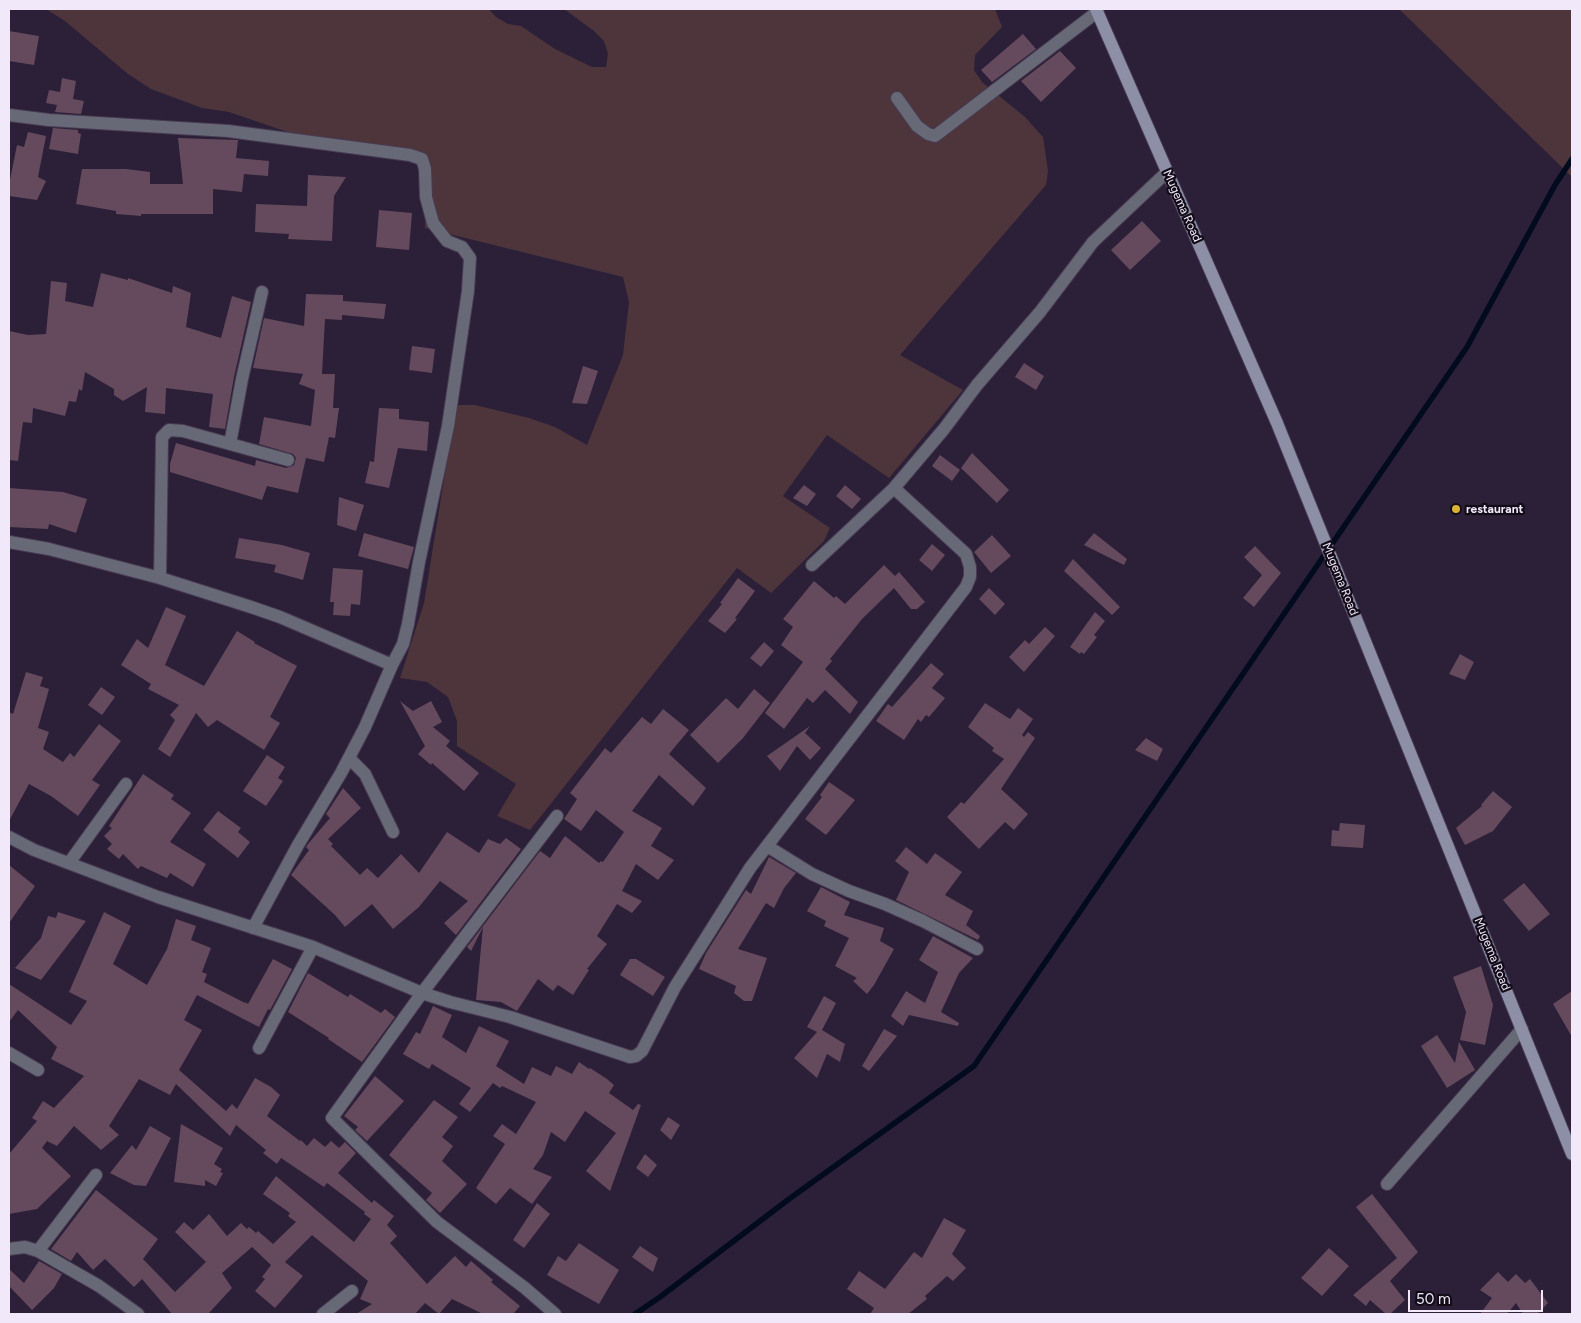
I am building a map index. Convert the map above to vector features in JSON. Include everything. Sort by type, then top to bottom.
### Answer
[{"type":"street","points":[[896,98],[917,126],[928,134],[935,136],[1096,10]]},
{"type":"street","name":"Mugema Road","points":[[1096,10],[1277,423],[1572,1154]]},
{"type":"street","points":[[9,115],[49,120],[228,131],[410,155],[422,159],[425,169],[426,197],[433,224],[447,241],[462,247],[470,258],[468,291],[448,426],[408,624],[402,644],[349,758],[298,845],[253,928]]},
{"type":"street","points":[[812,566],[894,488],[944,430],[977,385],[1040,312],[1093,242],[1167,172]]},
{"type":"street","points":[[230,444],[242,379],[262,292]]},
{"type":"street","points":[[160,578],[162,437],[169,430],[183,430],[288,460]]},
{"type":"street","points":[[9,837],[34,850],[158,897],[313,947],[422,993],[510,1018],[630,1057],[636,1056],[642,1051],[675,987],[750,868],[966,587],[970,577],[970,567],[966,554],[894,488]]},
{"type":"street","points":[[9,542],[49,549],[160,578],[280,617],[392,665]]},
{"type":"street","points":[[349,758],[365,774],[393,832]]},
{"type":"street","points":[[69,863],[126,784]]},
{"type":"street","points":[[555,1314],[526,1288],[436,1222],[332,1118],[422,993],[557,816]]},
{"type":"street","points":[[768,846],[812,874],[923,921],[977,949]]},
{"type":"street","points":[[259,1048],[313,947]]},
{"type":"street","points":[[1387,1184],[1522,1029]]},
{"type":"street","points":[[9,1053],[38,1070]]},
{"type":"street","points":[[38,1251],[96,1175]]},
{"type":"street","points":[[9,1249],[25,1248],[38,1251],[60,1262],[100,1286],[138,1314]]},
{"type":"street","points":[[323,1314],[352,1291]]},
{"type":"shaded area","points":[[46,9],[489,9],[496,17],[508,24],[521,26],[555,49],[592,67],[606,67],[608,54],[604,41],[594,31],[564,9],[995,9],[1002,27],[975,55],[974,70],[982,82],[1025,117],[1043,137],[1048,171],[1046,185],[900,355],[963,390],[889,478],[827,435],[783,496],[830,528],[824,541],[771,593],[737,568],[530,830],[497,816],[516,784],[457,746],[457,721],[448,697],[427,682],[400,678],[424,603],[456,405],[475,405],[529,418],[555,427],[587,445],[623,355],[629,302],[623,277],[425,228],[424,166],[399,152],[317,142],[229,112],[202,108],[151,89],[128,74],[65,21]]},
{"type":"shaded area","points":[[1399,9],[1572,9],[1572,177]]},
{"type":"building","points":[[9,31],[39,36],[34,65],[9,61]]},
{"type":"building","points":[[1023,34],[1036,49],[992,82],[981,70]]},
{"type":"building","points":[[1060,51],[1076,68],[1041,102],[1021,81]]},
{"type":"building","points":[[62,78],[76,81],[73,99],[84,101],[81,114],[55,112],[57,105],[46,103],[49,90],[60,92]]},
{"type":"building","points":[[53,128],[78,130],[78,133],[81,134],[78,154],[49,149]]},
{"type":"building","points":[[28,132],[46,136],[38,177],[46,181],[37,200],[9,196],[9,185],[17,145],[24,147]]},
{"type":"building","points":[[178,138],[238,140],[236,158],[269,161],[268,176],[244,174],[242,192],[213,189],[213,214],[141,214],[141,216],[116,214],[116,211],[76,204],[82,169],[126,169],[150,172],[150,184],[183,184]]},
{"type":"building","points":[[308,175],[346,177],[334,196],[332,241],[288,239],[289,234],[255,232],[256,204],[307,206]]},
{"type":"building","points":[[379,210],[412,213],[409,250],[376,247]]},
{"type":"building","points":[[1142,221],[1161,241],[1130,270],[1111,250]]},
{"type":"building","points":[[101,273],[128,280],[128,278],[172,293],[173,286],[191,293],[186,327],[221,338],[232,296],[251,302],[234,377],[225,429],[209,427],[213,394],[166,388],[165,414],[145,412],[147,387],[123,401],[114,395],[114,389],[85,372],[82,391],[79,389],[76,402],[69,401],[65,416],[33,408],[32,423],[23,422],[18,461],[9,460],[9,331],[28,335],[46,334],[51,281],[67,283],[65,301],[93,307]]},
{"type":"building","points":[[306,294],[343,295],[343,301],[386,304],[384,319],[342,315],[342,320],[325,319],[322,374],[335,374],[333,408],[339,408],[335,438],[329,437],[324,462],[306,458],[298,493],[267,486],[262,500],[170,472],[170,464],[176,443],[255,466],[256,460],[286,468],[294,465],[296,458],[293,454],[259,444],[264,417],[311,426],[315,390],[299,384],[303,374],[253,368],[264,318],[304,326]]},
{"type":"building","points":[[412,346],[435,349],[432,373],[409,370]]},
{"type":"building","points":[[1024,363],[1044,376],[1036,390],[1015,377]]},
{"type":"building","points":[[583,366],[598,371],[587,404],[572,403]]},
{"type":"building","points":[[379,408],[399,409],[399,419],[429,422],[427,451],[398,448],[389,488],[365,483],[370,461],[374,462]]},
{"type":"building","points":[[972,453],[1009,490],[997,503],[961,468]]},
{"type":"building","points":[[940,455],[960,470],[952,481],[932,466]]},
{"type":"building","points":[[804,485],[816,494],[807,506],[793,498]]},
{"type":"building","points":[[845,485],[861,499],[852,509],[836,496]]},
{"type":"building","points":[[9,488],[63,492],[87,499],[76,533],[49,524],[48,529],[9,527]]},
{"type":"building","points":[[339,497],[364,505],[356,531],[337,525]]},
{"type":"building","points":[[364,533],[414,547],[408,569],[358,556]]},
{"type":"building","points":[[1094,533],[1127,559],[1124,565],[1084,545]]},
{"type":"building","points":[[992,535],[1011,556],[991,573],[974,552]]},
{"type":"building","points":[[239,538],[282,545],[310,553],[303,580],[274,572],[276,565],[235,558]]},
{"type":"building","points":[[932,544],[945,555],[932,571],[919,560]]},
{"type":"building","points":[[1255,546],[1281,573],[1254,607],[1243,598],[1262,575],[1244,557]]},
{"type":"building","points":[[1073,559],[1120,607],[1112,615],[1064,571]]},
{"type":"building","points":[[884,565],[895,576],[899,572],[925,602],[917,609],[911,609],[894,588],[862,619],[830,659],[832,661],[825,669],[858,702],[850,714],[825,690],[813,703],[807,698],[784,729],[765,713],[803,662],[781,645],[793,627],[783,619],[814,581],[834,598],[836,596],[845,604]]},
{"type":"building","points":[[333,568],[363,570],[360,605],[351,604],[350,616],[333,615],[334,602],[330,602]]},
{"type":"building","points":[[738,578],[755,591],[735,618],[737,619],[725,633],[708,621],[722,604],[720,603]]},
{"type":"building","points":[[989,588],[1005,604],[995,615],[979,599]]},
{"type":"building","points":[[166,607],[186,616],[165,665],[204,686],[237,631],[254,643],[297,666],[270,717],[280,723],[264,750],[217,720],[208,727],[196,713],[170,757],[158,749],[175,720],[170,715],[179,705],[148,689],[151,684],[121,665],[137,639],[148,648]]},
{"type":"building","points":[[1095,612],[1105,621],[1094,635],[1097,637],[1084,654],[1081,652],[1080,654],[1070,647]]},
{"type":"building","points":[[1045,627],[1055,636],[1024,672],[1009,657],[1025,640],[1029,644]]},
{"type":"building","points":[[764,642],[774,651],[761,667],[750,658]]},
{"type":"building","points":[[1460,654],[1474,662],[1465,680],[1449,674]]},
{"type":"building","points":[[931,663],[944,674],[932,688],[945,698],[929,717],[926,715],[921,722],[918,719],[904,740],[876,721],[888,704],[892,707]]},
{"type":"building","points":[[26,672],[43,677],[40,686],[49,689],[38,728],[49,732],[43,749],[63,762],[70,753],[74,757],[99,724],[121,741],[92,780],[100,785],[78,816],[51,796],[29,784],[9,821],[9,712],[13,714]]},
{"type":"building","points":[[101,687],[115,697],[102,715],[88,705]]},
{"type":"building","points":[[754,689],[770,703],[743,738],[718,763],[690,735],[726,698],[738,709]]},
{"type":"building","points":[[400,701],[413,711],[431,701],[442,722],[433,727],[450,741],[446,746],[479,773],[464,791],[432,763],[431,765],[418,754],[425,746]]},
{"type":"building","points":[[985,703],[1010,719],[1018,708],[1033,719],[1022,735],[1024,737],[1028,732],[1035,738],[1001,789],[1028,814],[1014,830],[1005,822],[979,849],[947,817],[961,802],[964,804],[1004,759],[992,751],[994,748],[968,727]]},
{"type":"building","points":[[663,709],[689,730],[669,754],[706,788],[693,806],[659,775],[632,811],[662,828],[651,846],[674,860],[658,880],[636,864],[622,891],[642,901],[632,913],[617,904],[597,936],[607,944],[587,969],[589,970],[573,995],[558,985],[553,991],[538,979],[517,1011],[501,1002],[476,1000],[483,927],[471,951],[467,947],[540,851],[550,858],[565,836],[599,863],[603,862],[624,832],[596,810],[581,831],[564,819],[577,799],[570,793],[605,748],[611,753],[642,717],[651,724]]},
{"type":"building","points":[[810,726],[805,733],[821,748],[810,760],[797,746],[780,771],[767,756]]},
{"type":"building","points":[[1146,738],[1163,749],[1157,761],[1135,750]]},
{"type":"building","points":[[267,755],[285,767],[278,778],[283,781],[266,806],[243,791]]},
{"type":"building","points":[[143,774],[174,795],[171,799],[191,813],[170,842],[206,864],[193,887],[170,873],[167,878],[141,866],[138,869],[123,854],[119,859],[107,849],[112,844],[104,836],[112,828],[109,826]]},
{"type":"building","points":[[829,782],[855,800],[826,835],[805,819],[822,797],[820,795]]},
{"type":"building","points":[[343,788],[361,808],[328,839],[333,844],[331,846],[360,875],[367,868],[378,878],[401,854],[419,873],[447,832],[479,853],[488,839],[500,844],[506,838],[521,849],[456,935],[444,923],[468,901],[440,881],[419,907],[393,929],[372,904],[345,927],[335,915],[291,875],[309,850],[306,847],[308,844],[330,818],[326,814]]},
{"type":"building","points":[[1493,791],[1512,807],[1493,831],[1465,845],[1456,828],[1482,806]]},
{"type":"building","points":[[218,811],[241,828],[238,832],[250,842],[238,858],[203,830]]},
{"type":"building","points":[[1340,823],[1365,825],[1363,848],[1331,846],[1332,830],[1339,831]]},
{"type":"building","points":[[906,847],[927,864],[935,853],[962,872],[945,895],[973,911],[966,925],[980,936],[978,940],[896,900],[909,872],[895,861]]},
{"type":"building","points":[[769,857],[796,873],[784,888],[774,908],[766,903],[738,949],[767,958],[752,1001],[744,1001],[734,993],[736,986],[699,969],[706,953],[746,890],[751,894]]},
{"type":"building","points":[[9,865],[35,886],[9,923]]},
{"type":"building","points":[[1524,883],[1550,914],[1529,931],[1503,900]]},
{"type":"building","points":[[821,887],[850,902],[844,915],[884,928],[880,941],[894,949],[867,994],[853,981],[857,978],[835,966],[849,938],[824,926],[826,921],[807,911]]},
{"type":"building","points":[[58,912],[86,921],[41,980],[15,968],[41,938],[48,916],[56,918]]},
{"type":"building","points":[[104,912],[131,926],[113,964],[147,985],[167,949],[176,919],[196,926],[191,940],[211,948],[202,972],[207,974],[204,982],[245,1003],[248,1004],[273,959],[292,969],[259,1027],[197,995],[184,1020],[202,1030],[179,1070],[226,1111],[232,1104],[237,1109],[255,1078],[271,1087],[280,1095],[267,1116],[307,1146],[314,1138],[325,1147],[331,1141],[339,1148],[345,1142],[356,1153],[338,1173],[372,1203],[374,1200],[394,1216],[387,1225],[397,1236],[390,1243],[427,1284],[455,1256],[466,1267],[471,1261],[493,1280],[491,1282],[520,1306],[513,1314],[483,1314],[452,1299],[439,1314],[425,1303],[415,1314],[356,1314],[372,1304],[360,1299],[368,1281],[312,1235],[285,1262],[303,1276],[275,1308],[255,1291],[265,1279],[262,1277],[271,1265],[252,1247],[222,1273],[232,1288],[208,1314],[172,1314],[142,1279],[134,1287],[105,1259],[93,1270],[77,1252],[71,1261],[51,1249],[96,1190],[158,1239],[143,1259],[175,1292],[206,1262],[175,1232],[184,1222],[193,1230],[209,1214],[227,1236],[241,1223],[247,1229],[249,1227],[256,1233],[258,1231],[273,1244],[296,1222],[288,1216],[290,1213],[263,1194],[276,1176],[354,1242],[371,1219],[364,1214],[365,1212],[327,1183],[324,1187],[281,1158],[277,1164],[263,1153],[266,1150],[236,1125],[230,1136],[176,1084],[170,1095],[139,1079],[109,1126],[119,1135],[101,1150],[74,1126],[57,1146],[47,1141],[42,1148],[71,1176],[37,1209],[9,1214],[9,1154],[37,1121],[32,1118],[43,1101],[54,1108],[84,1076],[51,1059],[57,1047],[18,1010],[9,1022],[9,984],[71,1025],[87,1001],[69,992]]},
{"type":"building","points":[[933,936],[973,958],[959,973],[941,1012],[959,1023],[958,1026],[909,1015],[903,1026],[891,1016],[906,991],[925,1003],[938,972],[919,960]]},
{"type":"building","points":[[630,959],[636,959],[665,977],[653,996],[620,975]]},
{"type":"building","points":[[1481,966],[1493,1005],[1485,1045],[1460,1040],[1466,1012],[1453,977]]},
{"type":"building","points":[[308,973],[348,997],[350,994],[381,1013],[385,1009],[395,1017],[362,1062],[288,1012]]},
{"type":"building","points":[[1572,991],[1572,1037],[1553,1004]]},
{"type":"building","points":[[824,996],[836,1003],[822,1030],[845,1044],[840,1062],[827,1054],[817,1078],[794,1058],[817,1032],[807,1027]]},
{"type":"building","points":[[433,1006],[452,1015],[442,1037],[466,1053],[479,1026],[509,1041],[496,1066],[524,1084],[532,1067],[551,1076],[556,1066],[572,1074],[579,1062],[614,1085],[609,1093],[633,1110],[638,1104],[641,1105],[610,1191],[586,1171],[616,1133],[585,1111],[565,1142],[551,1132],[543,1155],[533,1169],[552,1177],[532,1204],[510,1188],[496,1204],[476,1188],[505,1144],[493,1136],[502,1124],[516,1134],[536,1102],[502,1086],[500,1088],[493,1083],[470,1112],[459,1104],[471,1088],[432,1064],[429,1069],[403,1054],[416,1032],[420,1034]]},
{"type":"building","points":[[884,1029],[897,1036],[869,1071],[862,1066]]},
{"type":"building","points":[[1437,1035],[1455,1063],[1459,1042],[1475,1070],[1447,1088],[1421,1046]]},
{"type":"building","points":[[375,1076],[404,1101],[367,1141],[355,1130],[358,1127],[344,1116]]},
{"type":"building","points":[[434,1100],[458,1117],[442,1137],[453,1146],[442,1161],[467,1184],[440,1213],[426,1200],[432,1193],[389,1155]]},
{"type":"building","points":[[668,1117],[680,1125],[671,1140],[660,1130]]},
{"type":"building","points":[[181,1124],[223,1148],[214,1164],[222,1169],[220,1172],[223,1173],[216,1186],[205,1180],[205,1186],[174,1182]]},
{"type":"building","points":[[150,1126],[171,1138],[146,1186],[134,1185],[110,1173],[132,1145],[136,1150]]},
{"type":"building","points":[[645,1154],[657,1165],[648,1177],[636,1168]]},
{"type":"building","points":[[1372,1194],[1418,1252],[1390,1281],[1405,1300],[1390,1314],[1386,1314],[1370,1300],[1366,1306],[1353,1295],[1397,1258],[1356,1207]]},
{"type":"building","points":[[537,1203],[550,1214],[524,1248],[513,1240]]},
{"type":"building","points":[[944,1218],[966,1230],[952,1254],[966,1268],[953,1281],[947,1276],[925,1296],[927,1299],[908,1314],[870,1314],[874,1308],[847,1289],[859,1271],[885,1289],[914,1252],[922,1258]]},
{"type":"building","points":[[579,1243],[619,1270],[599,1304],[547,1275],[558,1256],[566,1261]]},
{"type":"building","points":[[640,1246],[658,1258],[653,1272],[632,1257]]},
{"type":"building","points":[[1329,1248],[1349,1266],[1322,1296],[1301,1278]]},
{"type":"building","points":[[39,1261],[62,1274],[54,1288],[32,1310],[9,1286],[9,1269],[24,1283]]},
{"type":"building","points":[[1498,1272],[1508,1282],[1516,1274],[1525,1283],[1530,1279],[1548,1303],[1537,1314],[1523,1314],[1516,1303],[1507,1314],[1480,1314],[1492,1298],[1480,1290]]},
{"type":"waterway","points":[[635,1314],[789,1199],[974,1066],[1467,347],[1555,185],[1572,159]]},
{"type":"place","name":"restaurant","points":[[1456,509]]}]
